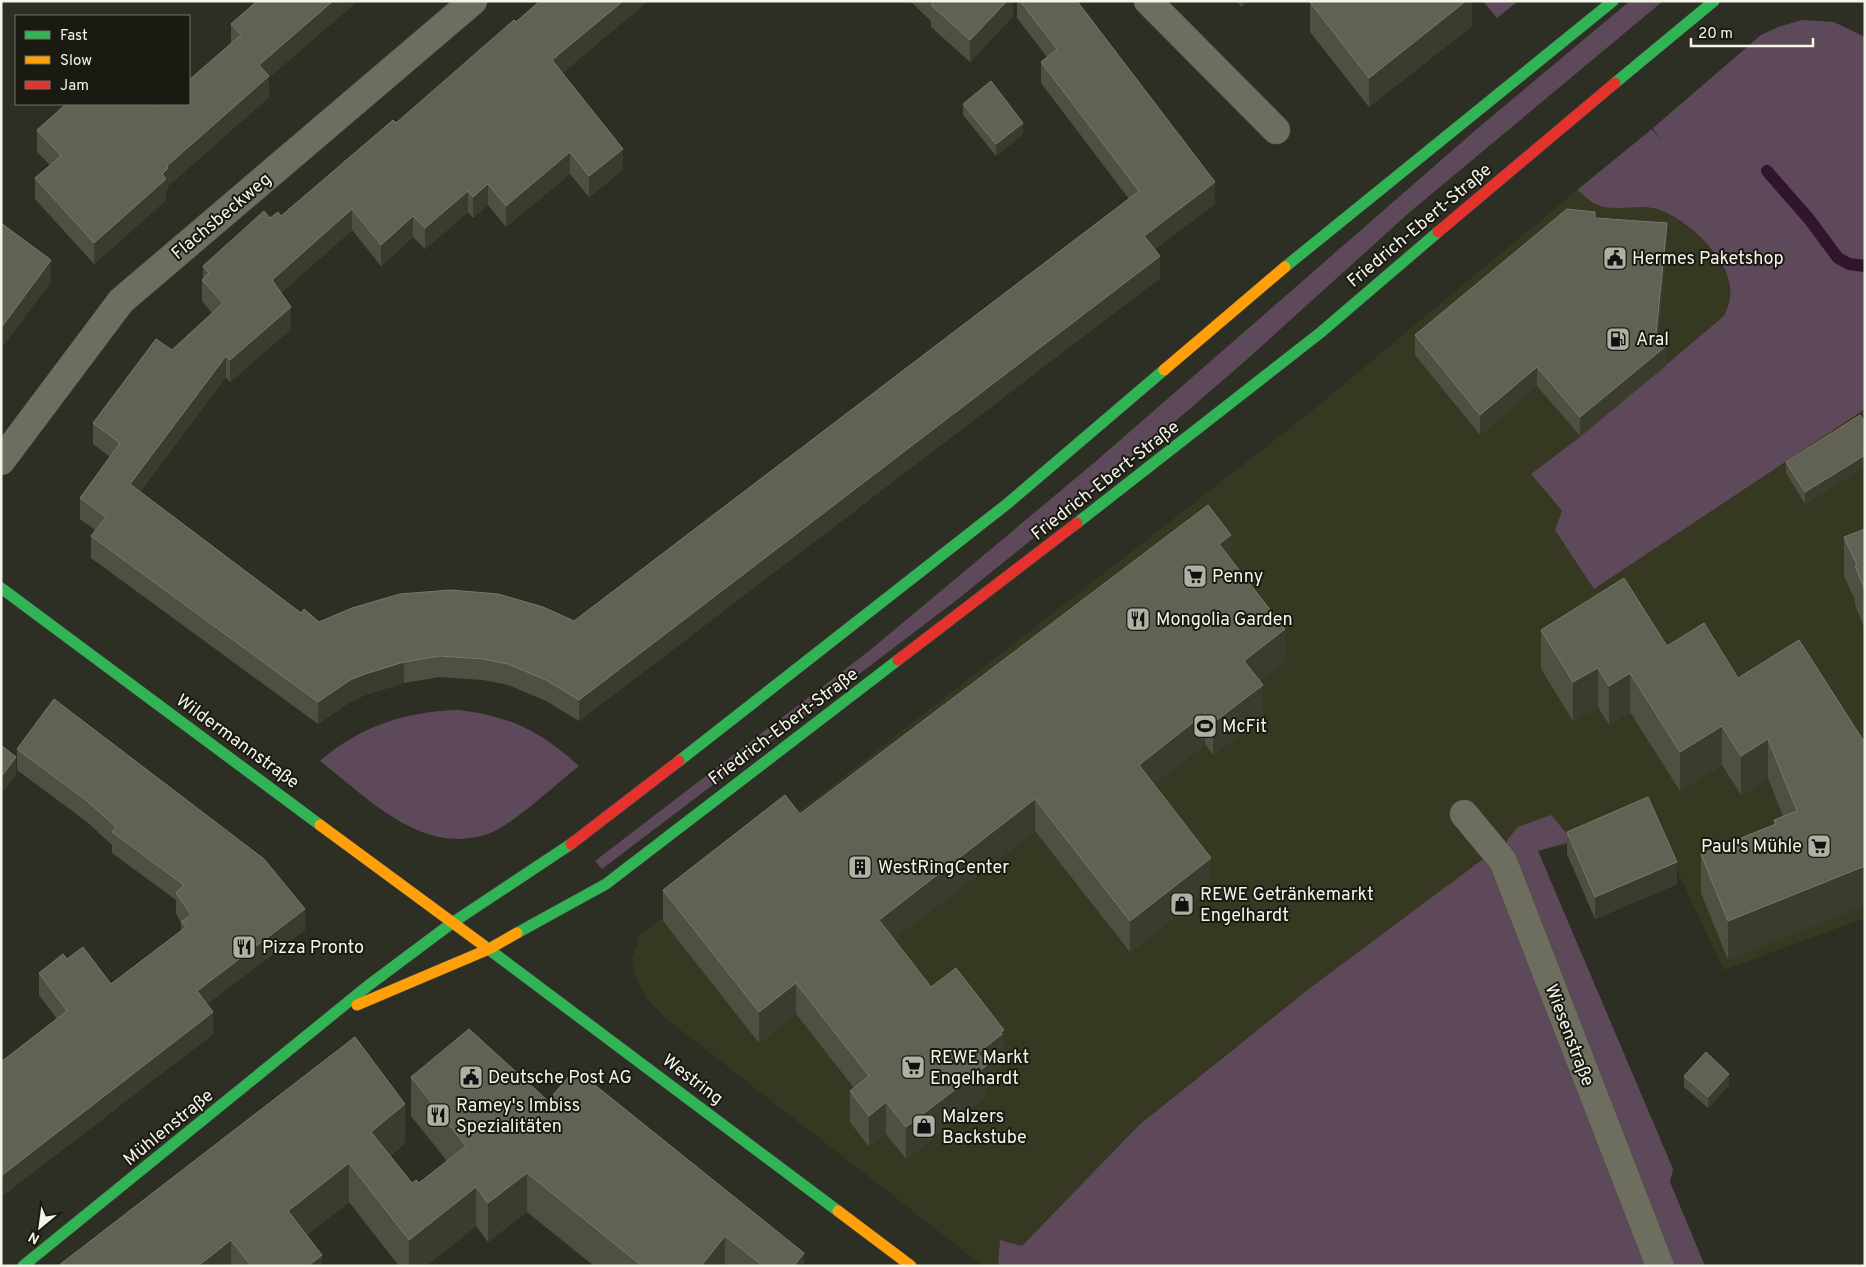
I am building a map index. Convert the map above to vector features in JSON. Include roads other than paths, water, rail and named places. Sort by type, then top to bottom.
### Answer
[{"type":"main road","name":"Friedrich-Ebert-Straße","points":[[452,923],[555,857],[1007,504],[1253,292],[1612,1]]},
{"type":"main road","name":"Friedrich-Ebert-Straße","points":[[489,949],[606,884],[1134,480],[1320,333],[1514,167],[1714,1]]},
{"type":"main road","name":"Wildermannstraße","points":[[1,588],[452,923]]},
{"type":"main road","name":"Westring","points":[[452,923],[911,1266]]},
{"type":"main road","name":"Mühlenstraße","points":[[23,1266],[334,1014],[452,923]]},
{"type":"main road","name":"Mühlenstraße","points":[[334,1014],[380,997],[489,949]]},
{"type":"street","name":"Flachsbeckweg","points":[[1,461],[121,301],[473,1]]},
{"type":"street","points":[[1148,1],[1276,130]]},
{"type":"street","name":"Wiesenstraße","points":[[1464,814],[1502,861],[1660,1266]]},
{"type":"waterway","points":[[1767,171],[1809,219],[1838,258],[1849,264],[1865,266]]},
{"type":"place","name":"Hermes Paketshop","points":[[1615,258]]},
{"type":"place","name":"Aral","points":[[1618,339]]},
{"type":"place","name":"Penny","points":[[1195,576]]},
{"type":"place","name":"Mongolia Garden","points":[[1138,619]]},
{"type":"place","name":"McFit","points":[[1205,726]]},
{"type":"place","name":"Paul's Mühle","points":[[1819,846]]},
{"type":"place","name":"WestRingCenter","points":[[860,867]]},
{"type":"place","name":"REWE Getränkemarkt Engelhardt","points":[[1182,904]]},
{"type":"place","name":"Pizza Pronto","points":[[244,947]]},
{"type":"place","name":"REWE Markt Engelhardt","points":[[913,1067]]},
{"type":"place","name":"Deutsche Post AG","points":[[471,1077]]},
{"type":"place","name":"Ramey's Imbiss Spezialitäten","points":[[438,1115]]},
{"type":"place","name":"Malzers Backstube","points":[[924,1126]]}]
